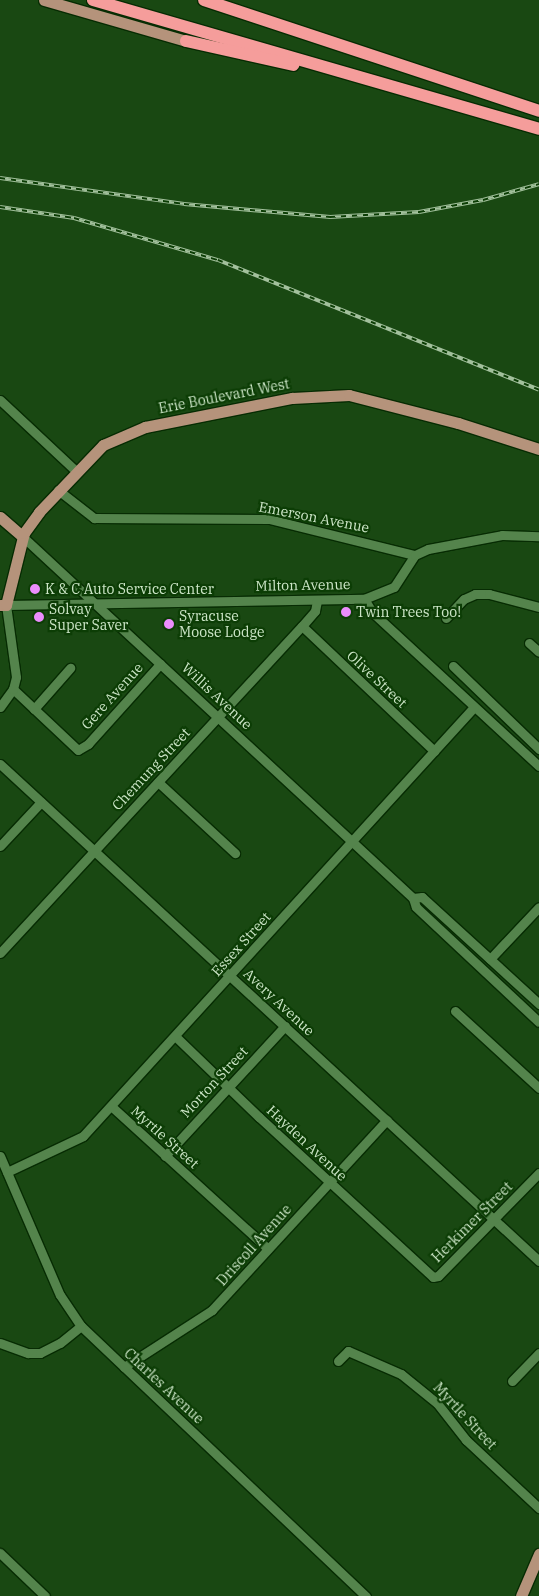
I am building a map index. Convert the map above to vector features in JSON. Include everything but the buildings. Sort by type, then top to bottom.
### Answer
[{"type":"highway","points":[[93,0],[539,129]]},
{"type":"highway","points":[[204,0],[539,111]]},
{"type":"highway","points":[[186,41],[280,63],[347,74]]},
{"type":"main road","points":[[44,0],[186,41]]},
{"type":"main road","name":"Erie Boulevard West","points":[[3,605],[22,537],[30,523],[76,470],[103,445],[138,429],[190,417],[325,394],[349,395],[539,449]]},
{"type":"main road","name":"Willis Avenue","points":[[0,516],[22,537]]},
{"type":"main road","points":[[521,1596],[539,1554]]},
{"type":"street","points":[[0,400],[76,470]]},
{"type":"street","name":"Emerson Avenue","points":[[58,490],[94,518],[269,519],[415,555]]},
{"type":"street","points":[[364,599],[394,587],[415,555],[428,549],[502,535],[539,536]]},
{"type":"street","name":"Willis Avenue","points":[[22,537],[413,898],[416,907],[539,1022]]},
{"type":"street","points":[[446,618],[464,599],[475,594],[489,594],[539,607]]},
{"type":"street","name":"Milton Avenue","points":[[3,605],[364,599],[372,612],[539,766]]},
{"type":"street","name":"Chemung Street","points":[[0,953],[302,626],[315,611],[317,601]]},
{"type":"street","points":[[0,707],[14,689],[16,678],[3,605]]},
{"type":"street","name":"Olive Street","points":[[302,626],[434,751]]},
{"type":"street","points":[[529,643],[539,652]]},
{"type":"street","name":"Gere Avenue","points":[[14,689],[74,748],[84,748],[160,664]]},
{"type":"street","points":[[453,666],[539,749]]},
{"type":"street","points":[[34,709],[70,668]]},
{"type":"street","name":"Essex Street","points":[[7,1172],[77,1140],[111,1106],[474,707]]},
{"type":"street","name":"Avery Avenue","points":[[0,764],[539,1260]]},
{"type":"street","points":[[158,782],[235,853]]},
{"type":"street","points":[[0,846],[41,802]]},
{"type":"street","name":"Willis Avenue","points":[[413,898],[422,897],[539,1004]]},
{"type":"street","points":[[490,959],[539,907]]},
{"type":"street","points":[[456,1011],[539,1088]]},
{"type":"street","name":"Morton Street","points":[[165,1156],[285,1026]]},
{"type":"street","name":"Hayden Avenue","points":[[175,1036],[421,1268]]},
{"type":"street","name":"Myrtle Street","points":[[111,1106],[268,1249]]},
{"type":"street","name":"Driscoll Avenue","points":[[124,1367],[212,1310],[387,1120]]},
{"type":"street","name":"Charles Avenue","points":[[0,1156],[60,1295],[81,1326],[366,1596]]},
{"type":"street","name":"Herkimer Street","points":[[421,1268],[433,1277],[438,1276],[539,1174]]},
{"type":"street","points":[[0,1343],[28,1353],[40,1353],[60,1343],[81,1326]]},
{"type":"street","name":"Myrtle Street","points":[[338,1361],[348,1351],[401,1374],[437,1403],[466,1440],[539,1508]]},
{"type":"street","points":[[512,1381],[539,1353]]},
{"type":"street","points":[[0,1554],[45,1596]]},
{"type":"railway","points":[[0,178],[184,204],[330,217],[419,212],[483,200],[539,184]]},
{"type":"railway","points":[[0,207],[74,218],[218,260],[539,390]]},
{"type":"place","name":"K & C Auto Service Center","points":[[35,589]]},
{"type":"place","name":"Twin Trees Too!","points":[[346,612]]},
{"type":"place","name":"Solvay Super Saver","points":[[39,617]]},
{"type":"place","name":"Syracuse Moose Lodge","points":[[169,624]]}]
